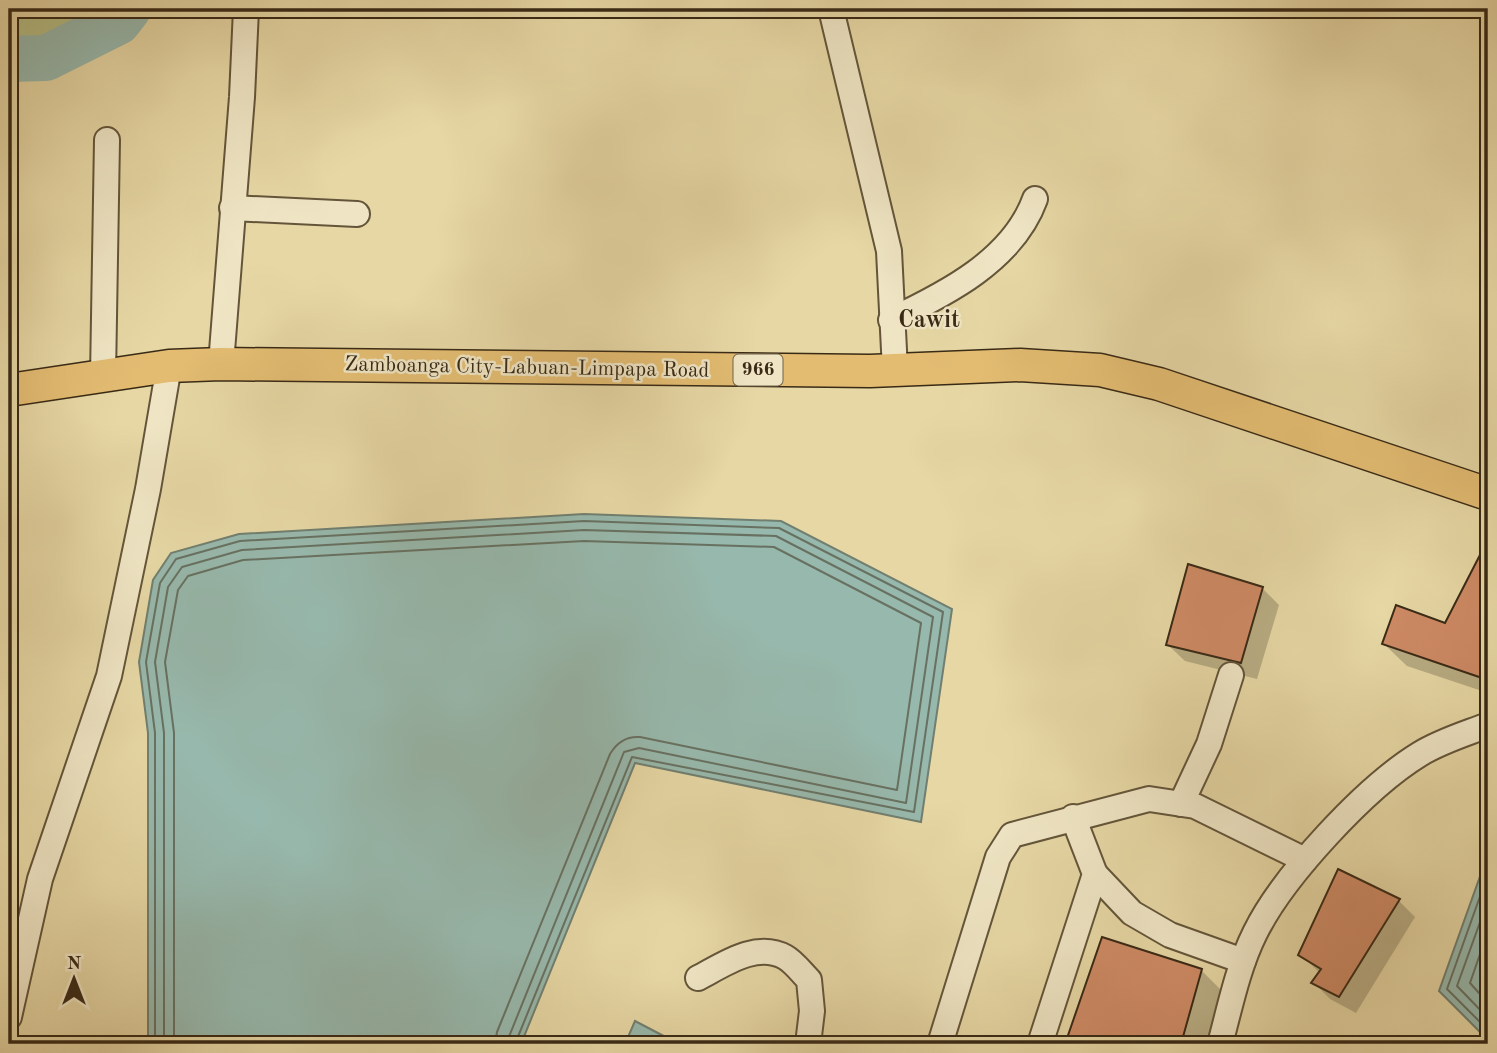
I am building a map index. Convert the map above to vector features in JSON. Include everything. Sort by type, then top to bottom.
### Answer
[{"type":"main road","name":"Zamboanga City-Labuan-Limpapa Road","points":[[9,390],[169,366],[221,364],[895,370],[1020,365],[1100,370],[1159,384],[1488,494]]},
{"type":"street","points":[[221,364],[242,97],[246,9]]},
{"type":"street","points":[[831,9],[889,251],[895,370]]},
{"type":"street","points":[[103,376],[107,140]]},
{"type":"street","points":[[891,320],[933,300],[970,276],[1018,234],[1035,200]]},
{"type":"street","points":[[232,208],[357,214]]},
{"type":"street","points":[[9,1017],[40,878],[109,676],[148,489],[169,366]]},
{"type":"street","points":[[1181,804],[1209,744],[1231,675]]},
{"type":"street","points":[[1220,1044],[1243,961],[1269,907],[1305,860],[1398,769],[1430,749],[1488,725]]},
{"type":"street","points":[[940,1044],[1004,844],[1023,830],[1149,799],[1195,806],[1305,860]]},
{"type":"street","points":[[1073,817],[1095,874],[1132,913],[1170,935],[1243,961]]},
{"type":"street","points":[[1040,1044],[1095,874]]},
{"type":"street","points":[[698,978],[745,955],[764,951],[785,957],[809,980],[812,1011],[808,1044]]},
{"type":"green space","points":[[9,9],[99,9],[63,36],[9,39]]},
{"type":"water","points":[[584,514],[781,521],[952,609],[921,822],[635,763],[521,1044],[148,1044],[148,733],[139,662],[153,580],[171,553],[239,534]]},
{"type":"water","points":[[1488,854],[1488,1040],[1439,991]]},
{"type":"water","points":[[635,1021],[679,1044],[625,1044]]},
{"type":"building","points":[[1482,551],[1488,553],[1488,680],[1382,644],[1396,605],[1445,623]]},
{"type":"building","points":[[1188,564],[1263,587],[1241,663],[1166,645]]},
{"type":"building","points":[[1338,869],[1400,899],[1339,997],[1311,983],[1321,969],[1298,955]]},
{"type":"building","points":[[1102,937],[1202,969],[1181,1044],[1065,1044]]},
{"type":"waterway","points":[[9,59],[46,58],[118,22],[128,9]]},
{"type":"district","name":"Cawit","points":[[929,321]]}]
